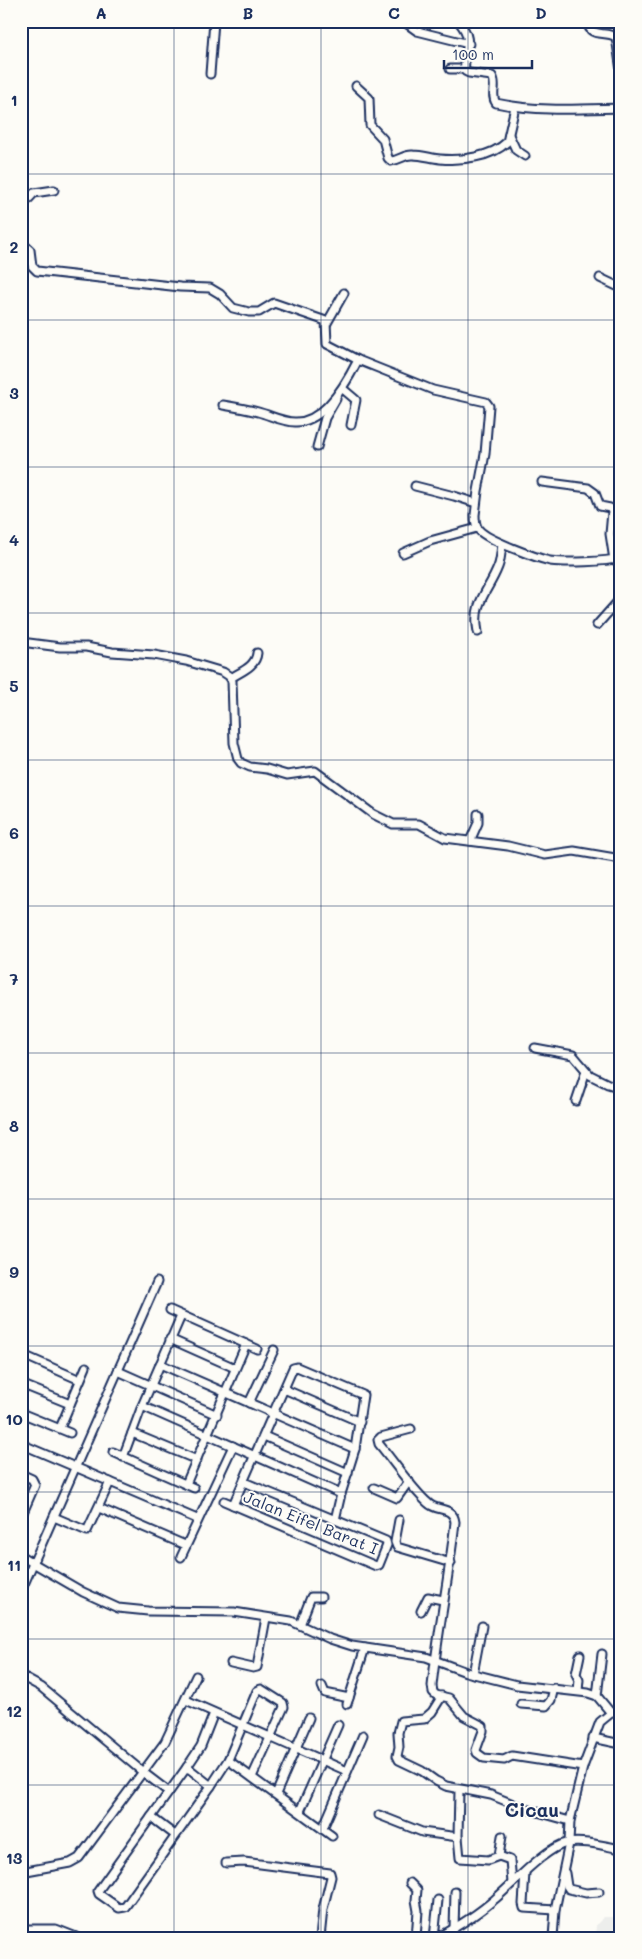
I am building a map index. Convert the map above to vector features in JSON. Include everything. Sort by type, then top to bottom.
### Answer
[{"type":"street","points":[[210,74],[214,21]]},
{"type":"street","points":[[403,21],[417,31],[469,44]]},
{"type":"street","points":[[587,21],[592,32],[619,35],[621,71]]},
{"type":"street","points":[[459,22],[466,33],[469,44],[464,69]]},
{"type":"street","points":[[450,69],[464,69],[469,73],[492,76],[495,82],[493,97],[495,102],[515,107],[621,108]]},
{"type":"street","points":[[356,86],[368,98],[370,125],[383,139],[388,158],[391,161],[400,160],[412,155],[447,160],[476,156],[502,146],[509,134],[515,107]]},
{"type":"street","points":[[509,134],[516,150],[525,156]]},
{"type":"street","points":[[21,207],[34,193],[54,190]]},
{"type":"street","points":[[21,242],[30,250],[32,266],[37,271],[180,287],[210,288],[220,294],[233,308],[257,313],[274,303],[326,320],[327,323]]},
{"type":"street","points":[[600,278],[621,288]]},
{"type":"street","points":[[344,293],[327,323],[327,344],[358,360],[442,393],[488,404],[485,454],[476,503],[477,528],[484,535],[502,544],[552,561],[617,559],[610,534],[612,510],[600,506],[595,493],[588,488],[542,482]]},
{"type":"street","points":[[317,447],[324,418],[358,360]]},
{"type":"street","points":[[223,405],[258,412],[284,421],[299,422],[314,417],[341,391]]},
{"type":"street","points":[[341,391],[356,400],[351,425]]},
{"type":"street","points":[[415,486],[476,503]]},
{"type":"street","points":[[403,553],[430,541],[477,528]]},
{"type":"street","points":[[478,632],[476,622],[477,608],[499,566],[502,544]]},
{"type":"street","points":[[596,625],[621,598]]},
{"type":"street","points":[[21,642],[154,655],[186,661],[223,672],[231,678],[235,751],[238,759],[244,766],[268,768],[287,775],[315,771],[373,814],[391,823],[419,824],[445,838],[508,846],[545,855],[574,851],[621,859]]},
{"type":"street","points":[[231,678],[252,665],[257,658],[257,653]]},
{"type":"street","points":[[470,841],[478,823],[478,814]]},
{"type":"street","points":[[535,1048],[573,1055],[586,1071],[608,1084],[621,1088]]},
{"type":"street","points":[[576,1101],[586,1071]]},
{"type":"street","points":[[21,1591],[157,1282]]},
{"type":"street","points":[[170,1310],[257,1349]]},
{"type":"street","points":[[123,1456],[142,1406],[181,1316]]},
{"type":"street","points":[[170,1339],[235,1368]]},
{"type":"street","points":[[186,1484],[246,1344]]},
{"type":"street","points":[[249,1403],[274,1350]]},
{"type":"street","points":[[21,1354],[80,1380]]},
{"type":"street","points":[[160,1364],[355,1448]]},
{"type":"street","points":[[60,1428],[86,1367]]},
{"type":"street","points":[[233,1505],[293,1368],[296,1367],[363,1395],[355,1448],[340,1494],[335,1520],[244,1482]]},
{"type":"street","points":[[118,1371],[216,1415]]},
{"type":"street","points":[[21,1384],[70,1404]]},
{"type":"street","points":[[284,1389],[360,1422]]},
{"type":"street","points":[[142,1406],[340,1494]]},
{"type":"street","points":[[21,1412],[70,1433]]},
{"type":"street","points":[[411,1429],[381,1437],[378,1440],[379,1444],[428,1503],[449,1511],[454,1516],[451,1563],[443,1600],[432,1689],[436,1695],[449,1698],[464,1716],[483,1726],[476,1750],[477,1754],[481,1757],[500,1760],[512,1756],[583,1767]]},
{"type":"street","points":[[132,1433],[197,1460]]},
{"type":"street","points":[[264,1436],[348,1473]]},
{"type":"street","points":[[21,1444],[197,1520]]},
{"type":"street","points":[[180,1557],[233,1446]]},
{"type":"street","points":[[113,1452],[194,1488]]},
{"type":"street","points":[[21,1474],[34,1481],[35,1485],[24,1504],[21,1517]]},
{"type":"street","points":[[374,1488],[397,1498],[409,1481]]},
{"type":"street","points":[[54,1517],[87,1531],[110,1482]]},
{"type":"street","name":"Jalan Eifel Barat I","points":[[224,1501],[376,1566],[379,1565],[387,1545],[386,1541],[335,1520]]},
{"type":"street","points":[[99,1508],[185,1545]]},
{"type":"street","points":[[399,1520],[395,1542],[397,1547],[451,1563]]},
{"type":"street","points":[[21,1556],[84,1592],[118,1608],[131,1611],[158,1612],[228,1612],[291,1621],[330,1640],[365,1648],[402,1652],[436,1660],[473,1674],[517,1685],[578,1691],[597,1696],[611,1713]]},
{"type":"street","points":[[300,1625],[311,1597],[321,1597]]},
{"type":"street","points":[[421,1611],[428,1597],[443,1600]]},
{"type":"street","points":[[231,1663],[253,1668],[257,1667],[266,1618]]},
{"type":"street","points":[[473,1674],[482,1626]]},
{"type":"street","points":[[322,1686],[326,1693],[348,1701],[365,1648]]},
{"type":"street","points":[[597,1696],[602,1654]]},
{"type":"street","points":[[578,1691],[579,1680],[576,1674],[580,1655]]},
{"type":"street","points":[[21,1676],[41,1687],[169,1792]]},
{"type":"street","points":[[21,1872],[29,1869],[70,1863],[79,1858],[166,1742],[196,1676]]},
{"type":"street","points":[[521,1704],[546,1706],[551,1700],[554,1688]]},
{"type":"street","points":[[214,1713],[201,1746],[98,1891],[99,1894],[119,1908],[124,1907],[228,1760],[257,1691],[263,1690],[284,1705],[252,1777]]},
{"type":"street","points":[[442,1696],[432,1712],[424,1719],[402,1721],[398,1733],[399,1747],[397,1756],[399,1760],[422,1771],[436,1781],[459,1790],[474,1790],[523,1808],[570,1821]]},
{"type":"street","points":[[186,1700],[347,1771]]},
{"type":"street","points":[[553,1938],[555,1910],[568,1843],[570,1821],[583,1767],[600,1722],[611,1713],[621,1711]]},
{"type":"street","points":[[276,1794],[309,1718]]},
{"type":"street","points":[[300,1812],[338,1724]]},
{"type":"street","points":[[323,1828],[363,1736]]},
{"type":"street","points":[[593,1738],[621,1744]]},
{"type":"street","points":[[228,1760],[332,1836]]},
{"type":"street","points":[[187,1767],[211,1786]]},
{"type":"street","points":[[459,1790],[458,1837],[460,1858],[488,1860],[499,1856],[510,1860],[512,1883]]},
{"type":"street","points":[[379,1815],[422,1832],[458,1837]]},
{"type":"street","points":[[152,1817],[175,1835]]},
{"type":"street","points":[[499,1856],[502,1836]]},
{"type":"street","points":[[438,1900],[436,1938],[454,1929],[494,1900],[552,1850],[568,1843],[621,1849]]},
{"type":"street","points":[[226,1863],[244,1862],[330,1873],[331,1877],[323,1909],[320,1938]]},
{"type":"street","points":[[564,1864],[569,1889],[586,1894],[599,1892]]},
{"type":"street","points":[[525,1873],[522,1904],[524,1908],[555,1910]]},
{"type":"street","points":[[410,1883],[417,1890],[416,1938]]},
{"type":"street","points":[[454,1929],[455,1892]]},
{"type":"street","points":[[21,1929],[56,1930],[79,1938]]},
{"type":"shaded area","points":[[604,1917],[621,1917],[621,1938],[595,1938],[596,1925]]},
{"type":"district","name":"Cicau","points":[[532,1809]]}]
